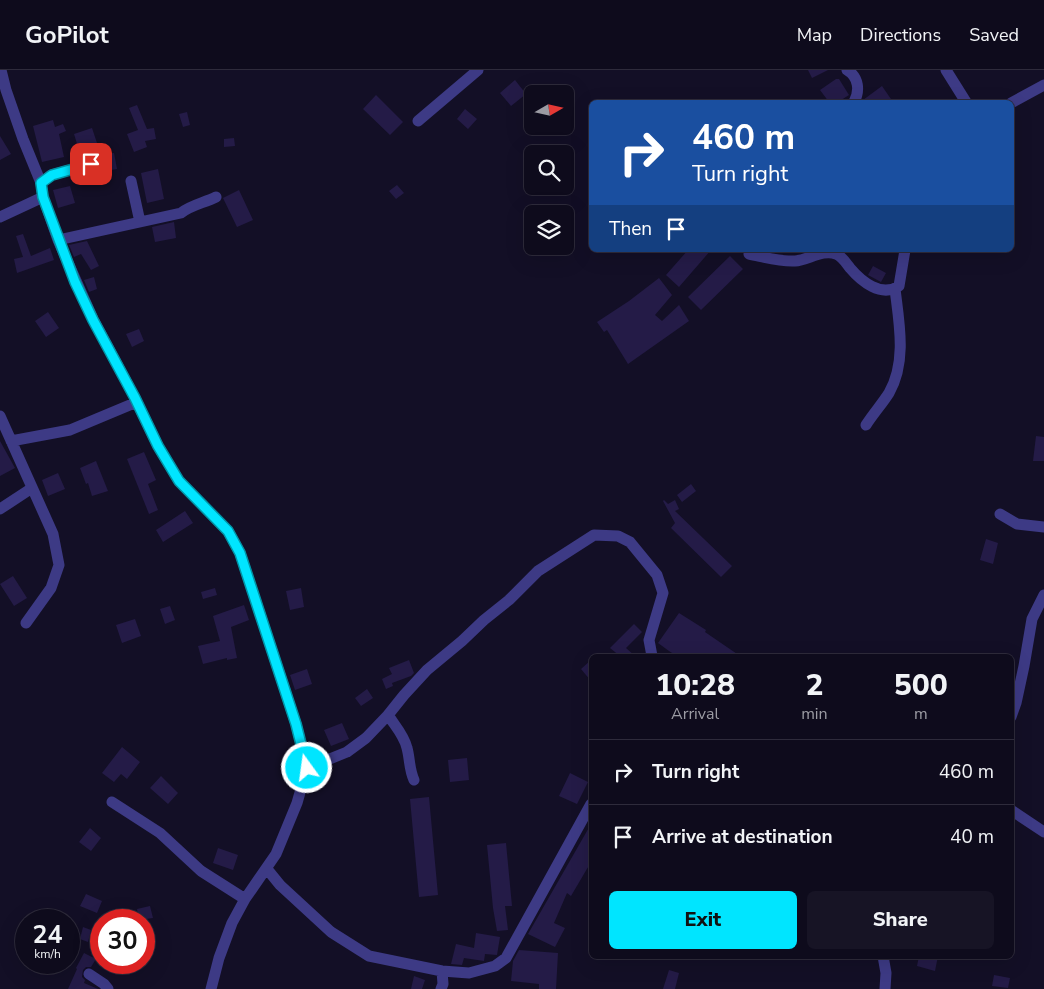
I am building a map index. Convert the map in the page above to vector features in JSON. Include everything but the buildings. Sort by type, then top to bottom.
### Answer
[{"type":"street","points":[[1,70],[23,139],[41,183],[43,197],[58,240],[93,320],[137,402],[158,446],[179,481],[228,531],[240,553],[296,724],[307,768],[297,803],[276,854],[245,899],[228,932],[219,958],[212,989]]},
{"type":"street","points":[[418,121],[478,70]]},
{"type":"street","points":[[848,70],[853,74],[858,87],[858,96],[855,100]]},
{"type":"street","points":[[946,70],[965,100]]},
{"type":"street","points":[[1014,101],[1044,85]]},
{"type":"street","points":[[41,183],[52,175],[91,164]]},
{"type":"street","points":[[131,181],[140,222]]},
{"type":"street","points":[[0,217],[43,197]]},
{"type":"street","points":[[58,240],[181,213],[190,206],[196,206],[216,197]]},
{"type":"street","points":[[749,254],[784,262],[798,261],[829,253],[836,254],[869,285],[876,289],[895,289],[899,286],[906,252]]},
{"type":"street","points":[[866,425],[890,392],[898,370],[900,337],[895,289]]},
{"type":"street","points":[[11,441],[70,430],[137,402]]},
{"type":"street","points":[[0,416],[53,534],[59,565],[51,588],[26,623]]},
{"type":"street","points":[[0,509],[32,488]]},
{"type":"street","points":[[1000,514],[1017,524],[1044,527]]},
{"type":"street","points":[[307,768],[347,752],[366,738],[388,716],[404,694],[427,670],[462,642],[538,571],[594,535],[618,536],[630,542],[657,575],[662,593],[649,640],[652,654]]},
{"type":"street","points":[[1014,709],[1032,619],[1044,595]]},
{"type":"street","points":[[388,716],[399,730],[407,746],[410,770],[414,780]]},
{"type":"street","points":[[112,802],[160,833],[201,871],[245,899]]},
{"type":"street","points":[[266,869],[280,885],[331,932],[369,956],[442,971],[469,973],[495,966],[506,958],[589,808]]},
{"type":"street","points":[[1014,812],[1044,832]]},
{"type":"street","points":[[256,883],[280,885]]},
{"type":"street","points":[[884,959],[886,973],[885,989]]},
{"type":"street","points":[[441,989],[442,971]]},
{"type":"street","points":[[89,974],[108,989]]},
{"type":"route","points":[[91,164],[52,175],[41,183],[43,197],[58,240],[93,320],[135,398],[158,446],[179,481],[228,531],[240,553],[296,724],[307,768]]}]
